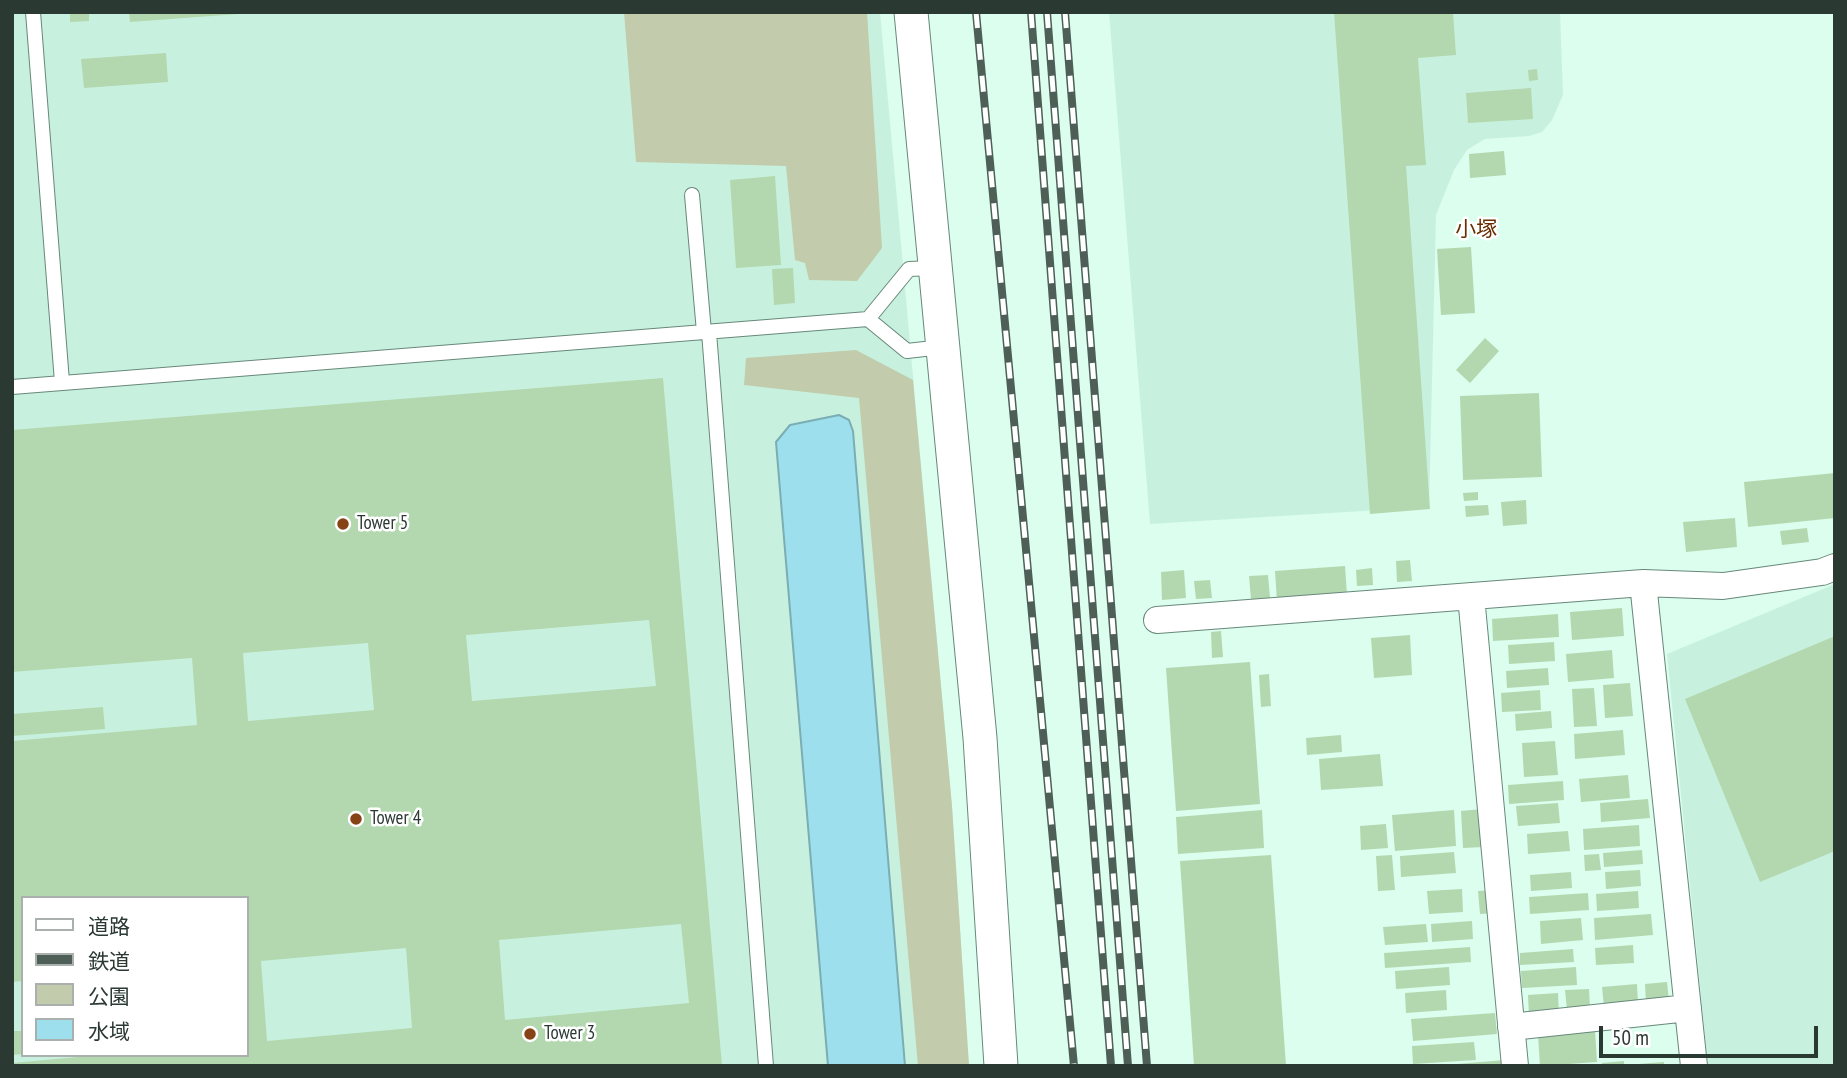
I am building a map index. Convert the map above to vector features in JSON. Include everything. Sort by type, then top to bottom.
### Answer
[{"type":"street","points":[[911,12],[981,738],[1001,1066]]},
{"type":"street","points":[[1157,620],[1643,583],[1723,586],[1822,572],[1835,567]]},
{"type":"street","points":[[1643,583],[1694,1066]]},
{"type":"street","points":[[1471,596],[1515,1066]]},
{"type":"street","points":[[1511,1027],[1688,1008]]},
{"type":"lane","points":[[33,12],[62,382]]},
{"type":"lane","points":[[692,195],[707,332],[765,1066]]},
{"type":"lane","points":[[867,319],[909,269],[934,268]]},
{"type":"lane","points":[[12,387],[867,319],[907,351],[942,347]]},
{"type":"shaded area","points":[[12,12],[880,12],[952,806],[969,1066],[12,1066]]},
{"type":"shaded area","points":[[1109,12],[1560,12],[1563,95],[1552,120],[1542,132],[1529,136],[1485,139],[1467,150],[1454,170],[1436,215],[1429,507],[1150,524]]},
{"type":"shaded area","points":[[1835,584],[1835,1066],[1708,1066],[1667,654]]},
{"type":"green space","points":[[624,12],[867,12],[882,248],[857,281],[809,280],[805,263],[795,260],[786,166],[636,162]]},
{"type":"green space","points":[[856,350],[913,380],[952,806],[969,1066],[918,1066],[859,398],[744,385],[746,358]]},
{"type":"water","points":[[839,415],[849,420],[853,431],[905,1066],[828,1066],[776,442],[790,425]]},
{"type":"building","points":[[70,12],[89,12],[89,21],[70,22]]},
{"type":"building","points":[[129,12],[239,12],[239,14],[130,22]]},
{"type":"building","points":[[1334,12],[1453,12],[1456,55],[1418,58],[1426,165],[1406,166],[1430,509],[1370,514]]},
{"type":"building","points":[[166,53],[168,82],[84,88],[81,59]]},
{"type":"building","points":[[1537,69],[1538,80],[1529,81],[1528,70]]},
{"type":"building","points":[[1531,88],[1533,119],[1468,123],[1466,93]]},
{"type":"building","points":[[1504,151],[1506,175],[1470,178],[1469,154]]},
{"type":"building","points":[[775,176],[781,265],[736,268],[730,180]]},
{"type":"building","points":[[1471,247],[1475,313],[1441,315],[1437,249]]},
{"type":"building","points":[[793,268],[795,303],[774,305],[772,269]]},
{"type":"building","points":[[1485,338],[1499,351],[1470,383],[1456,370]]},
{"type":"building","points":[[663,378],[722,1066],[12,1066],[12,1063],[78,1057],[248,1057],[248,896],[21,896],[21,981],[12,982],[12,741],[197,725],[192,658],[12,672],[12,430]],"holes":[[[649,620],[656,686],[472,701],[466,635]],[[368,643],[374,710],[248,721],[243,653]],[[681,924],[689,1003],[505,1020],[499,940]],[[406,948],[412,1028],[267,1041],[261,961]]]},
{"type":"building","points":[[1539,393],[1542,477],[1463,480],[1460,396]]},
{"type":"building","points":[[1835,473],[1835,518],[1748,527],[1744,482]]},
{"type":"building","points":[[1478,492],[1478,500],[1464,501],[1463,493]]},
{"type":"building","points":[[1526,500],[1527,524],[1503,526],[1501,502]]},
{"type":"building","points":[[1488,505],[1489,515],[1466,517],[1465,506]]},
{"type":"building","points":[[1735,518],[1737,547],[1686,552],[1683,522]]},
{"type":"building","points":[[1807,528],[1809,542],[1782,545],[1780,531]]},
{"type":"building","points":[[1410,560],[1412,581],[1397,582],[1396,561]]},
{"type":"building","points":[[1345,566],[1347,595],[1277,601],[1275,571]]},
{"type":"building","points":[[1372,568],[1373,585],[1357,586],[1356,570]]},
{"type":"building","points":[[1184,570],[1186,598],[1162,600],[1161,572]]},
{"type":"building","points":[[1268,575],[1270,598],[1251,599],[1249,576]]},
{"type":"building","points":[[1210,580],[1212,598],[1196,599],[1194,581]]},
{"type":"building","points":[[1622,608],[1624,636],[1572,640],[1570,612]]},
{"type":"building","points":[[1558,614],[1559,637],[1493,641],[1492,619]]},
{"type":"building","points":[[1221,631],[1223,657],[1212,658],[1211,632]]},
{"type":"building","points":[[1410,635],[1412,675],[1374,678],[1371,638]]},
{"type":"building","points":[[1835,636],[1835,851],[1760,882],[1685,699]]},
{"type":"building","points":[[1554,642],[1555,661],[1509,664],[1508,645]]},
{"type":"building","points":[[1612,650],[1614,678],[1568,682],[1566,654]]},
{"type":"building","points":[[1250,662],[1260,804],[1176,811],[1166,668]]},
{"type":"building","points":[[1548,668],[1549,685],[1507,688],[1506,671]]},
{"type":"building","points":[[1269,674],[1271,706],[1261,707],[1259,675]]},
{"type":"building","points":[[1630,683],[1633,716],[1605,718],[1603,685]]},
{"type":"building","points":[[1594,688],[1597,726],[1574,727],[1572,689]]},
{"type":"building","points":[[1540,690],[1541,710],[1502,712],[1501,693]]},
{"type":"building","points":[[103,707],[105,729],[12,736],[12,714]]},
{"type":"building","points":[[1551,711],[1552,728],[1516,731],[1515,714]]},
{"type":"building","points":[[1623,730],[1625,755],[1575,759],[1574,734]]},
{"type":"building","points":[[1341,735],[1342,752],[1307,755],[1306,738]]},
{"type":"building","points":[[1555,741],[1558,775],[1524,777],[1522,743]]},
{"type":"building","points":[[1380,754],[1383,786],[1321,790],[1319,759]]},
{"type":"building","points":[[1628,775],[1630,798],[1581,802],[1579,779]]},
{"type":"building","points":[[1563,781],[1564,800],[1509,804],[1508,785]]},
{"type":"building","points":[[1648,799],[1650,818],[1601,822],[1600,803]]},
{"type":"building","points":[[1558,803],[1560,823],[1518,826],[1516,806]]},
{"type":"building","points":[[1482,809],[1484,847],[1463,848],[1461,811]]},
{"type":"building","points":[[1262,810],[1264,848],[1178,854],[1176,817]]},
{"type":"building","points":[[1454,810],[1456,846],[1395,851],[1392,815]]},
{"type":"building","points":[[1386,824],[1388,848],[1361,850],[1360,826]]},
{"type":"building","points":[[1639,825],[1640,846],[1584,850],[1583,829]]},
{"type":"building","points":[[1568,831],[1570,851],[1528,854],[1527,834]]},
{"type":"building","points":[[1642,850],[1643,864],[1604,867],[1603,853]]},
{"type":"building","points":[[1454,852],[1456,873],[1401,877],[1400,856]]},
{"type":"building","points":[[1599,854],[1601,870],[1585,871],[1584,855]]},
{"type":"building","points":[[1271,855],[1286,1066],[1194,1066],[1180,861]]},
{"type":"building","points":[[1392,855],[1395,890],[1378,891],[1376,856]]},
{"type":"building","points":[[1640,870],[1641,886],[1606,889],[1605,872]]},
{"type":"building","points":[[1571,872],[1572,888],[1531,891],[1530,875]]},
{"type":"building","points":[[1462,889],[1463,912],[1429,914],[1427,891]]},
{"type":"building","points":[[1494,890],[1496,913],[1480,914],[1478,891]]},
{"type":"building","points":[[1638,891],[1639,908],[1597,911],[1596,894]]},
{"type":"building","points":[[1588,893],[1589,910],[1530,914],[1529,897]]},
{"type":"building","points":[[1651,914],[1653,935],[1595,940],[1594,918]]},
{"type":"building","points":[[1581,918],[1583,940],[1541,944],[1540,921]]},
{"type":"building","points":[[1472,921],[1473,939],[1432,942],[1431,924]]},
{"type":"building","points":[[1426,924],[1428,942],[1385,945],[1383,927]]},
{"type":"building","points":[[1633,945],[1634,963],[1596,965],[1595,948]]},
{"type":"building","points":[[1470,947],[1471,962],[1385,968],[1384,953]]},
{"type":"building","points":[[1573,949],[1574,962],[1520,965],[1520,953]]},
{"type":"building","points":[[1449,967],[1450,985],[1396,989],[1395,971]]},
{"type":"building","points":[[1576,967],[1577,985],[1522,988],[1521,971]]},
{"type":"building","points":[[1667,982],[1669,1001],[1646,1002],[1645,984]]},
{"type":"building","points":[[1637,984],[1638,1004],[1604,1007],[1602,987]]},
{"type":"building","points":[[1589,989],[1590,1008],[1567,1010],[1565,990]]},
{"type":"building","points":[[1446,990],[1447,1010],[1406,1013],[1405,993]]},
{"type":"building","points":[[1558,993],[1559,1015],[1529,1017],[1528,995]]},
{"type":"building","points":[[1495,1013],[1497,1034],[1413,1041],[1411,1019]]},
{"type":"building","points":[[12,1031],[21,1031],[21,1054],[12,1055]]},
{"type":"building","points":[[1595,1031],[1597,1062],[1540,1066],[1538,1035]]},
{"type":"building","points":[[1474,1042],[1476,1060],[1413,1064],[1412,1046]]},
{"type":"building","points":[[1505,1060],[1506,1066],[1457,1066],[1457,1064]]},
{"type":"building","points":[[1624,1061],[1624,1066],[1602,1066],[1602,1063]]},
{"type":"building","points":[[1664,1062],[1664,1066],[1638,1066],[1638,1064]]},
{"type":"railway","points":[[976,12],[1074,1066]]},
{"type":"railway","points":[[1031,12],[1111,1066]]},
{"type":"railway","points":[[1047,12],[1128,1066]]},
{"type":"railway","points":[[1065,12],[1147,1066]]},
{"type":"place","name":"Tower 5","points":[[343,524]]},
{"type":"place","name":"Tower 4","points":[[356,819]]},
{"type":"place","name":"Tower 3","points":[[530,1034]]},
{"type":"district","name":"小塚","points":[[1476,230]]}]
